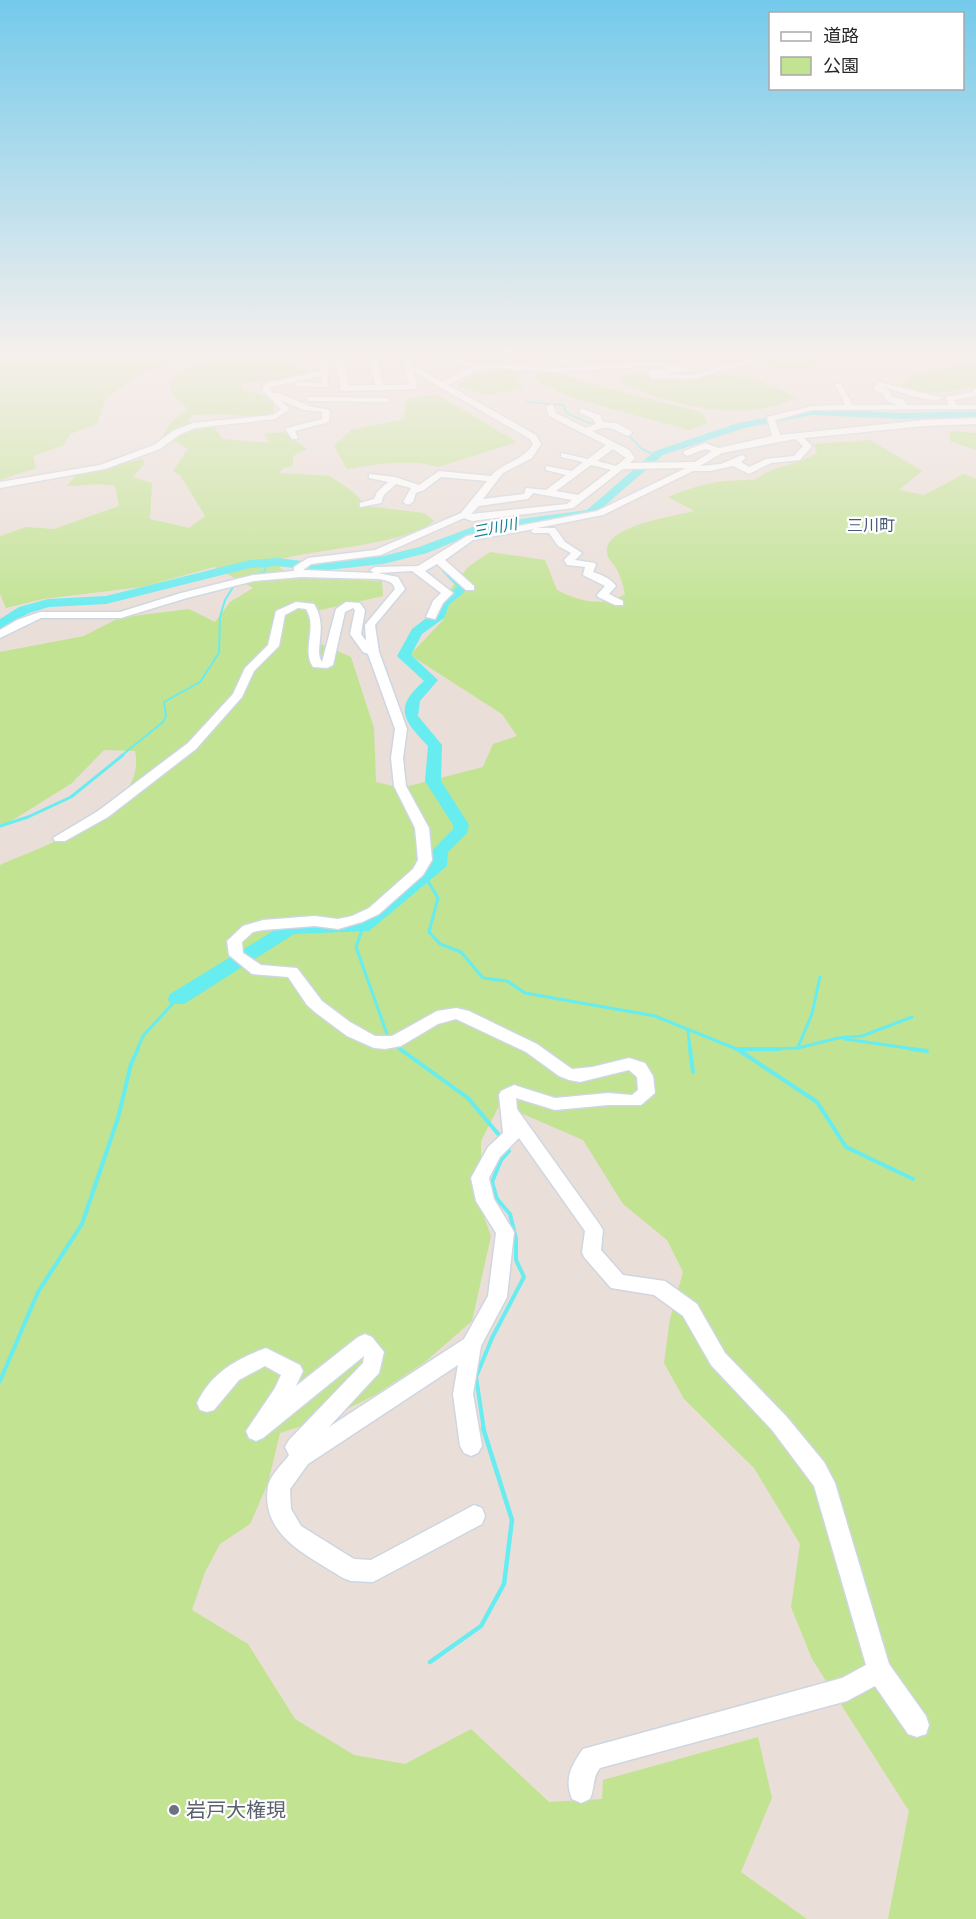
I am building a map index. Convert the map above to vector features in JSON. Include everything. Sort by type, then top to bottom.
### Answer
[{"type":"street","points":[[0,485],[102,467],[158,447],[166,441]]},
{"type":"street","points":[[418,571],[470,538],[477,525],[477,503],[505,468],[526,459],[537,444],[535,441]]},
{"type":"street","points":[[1,632],[40,615],[121,615],[185,595],[229,589],[253,578],[377,553],[477,525],[564,507],[580,498],[631,458],[630,455],[603,441]]},
{"type":"street","points":[[477,503],[526,497],[529,490],[559,485],[591,462],[613,441]]},
{"type":"street","points":[[747,441],[752,443]]},
{"type":"street","points":[[687,453],[705,446],[731,447],[764,441]]},
{"type":"street","points":[[735,463],[749,471],[769,461],[797,458],[808,446],[802,441]]},
{"type":"street","points":[[511,530],[588,517],[647,494],[693,466],[718,446]]},
{"type":"street","points":[[564,455],[621,468],[693,466],[701,471],[735,463],[742,458],[731,447]]},
{"type":"street","points":[[511,456],[526,459]]},
{"type":"street","points":[[549,468],[574,474]]},
{"type":"street","points":[[408,502],[413,490],[421,488],[439,474],[468,470]]},
{"type":"street","points":[[439,474],[494,479]]},
{"type":"street","points":[[372,476],[421,488]]},
{"type":"street","points":[[654,479],[666,482]]},
{"type":"street","points":[[363,505],[378,501],[380,494],[400,483]]},
{"type":"street","points":[[549,487],[592,500]]},
{"type":"street","points":[[588,517],[599,523]]},
{"type":"street","points":[[477,525],[511,530],[552,530],[561,544],[577,553],[569,560],[591,565],[587,573],[603,579],[611,586],[602,595],[619,603]]},
{"type":"street","points":[[511,530],[522,543]]},
{"type":"street","points":[[447,544],[470,538]]},
{"type":"street","points":[[436,561],[470,588]]},
{"type":"street","points":[[303,567],[380,576],[394,579],[399,584],[400,589],[370,625],[373,652],[402,729],[397,758],[400,786],[422,828],[425,860],[418,872],[374,911],[338,924],[315,921],[263,925],[248,929],[234,941],[242,960],[257,970],[292,972],[300,979],[315,1004],[371,1042],[387,1045],[419,1030],[440,1015],[462,1013],[496,1034],[538,1052],[569,1074],[594,1075],[615,1064],[631,1064],[643,1072],[647,1083],[647,1093],[635,1101],[608,1099],[555,1104],[514,1091],[507,1095],[512,1135],[494,1152],[480,1178],[485,1201],[506,1232],[497,1297],[471,1345],[463,1394],[471,1446]]},
{"type":"street","points":[[364,570],[400,567],[418,571],[448,593],[438,601],[431,617]]},
{"type":"street","points":[[60,838],[103,814],[192,746],[238,695],[249,670],[273,646],[279,627],[279,617],[289,607],[310,606],[316,614],[318,627],[313,656],[317,665],[327,665],[340,611],[350,604],[356,604],[360,610],[355,634],[367,650],[373,652]]},
{"type":"street","points":[[511,1113],[594,1230],[591,1252],[618,1282],[658,1287],[690,1310],[718,1359],[779,1423],[816,1469],[824,1483],[879,1670],[917,1725]]},
{"type":"street","points":[[207,1403],[221,1382],[238,1367],[266,1357],[293,1371],[282,1395],[256,1431],[365,1343],[374,1352],[372,1366],[296,1447],[301,1457]]},
{"type":"street","points":[[471,1345],[301,1457],[279,1486],[280,1511],[293,1534],[351,1570],[373,1571],[474,1516]]},
{"type":"street","points":[[581,1790],[581,1773],[592,1758],[847,1689],[879,1670]]},
{"type":"green space","points":[[0,441],[66,441],[64,445],[33,456],[36,468],[0,480]]},
{"type":"green space","points":[[173,441],[269,443],[268,441],[296,441],[307,449],[293,456],[293,466],[283,468],[279,473],[330,476],[352,491],[367,506],[424,513],[434,521],[403,536],[383,541],[282,559],[280,568],[294,577],[382,581],[383,596],[307,613],[323,628],[316,642],[351,657],[374,728],[376,782],[401,788],[483,767],[493,744],[517,736],[502,714],[410,655],[444,619],[435,608],[468,567],[490,552],[545,560],[557,590],[582,600],[608,601],[625,594],[618,571],[608,557],[608,546],[614,537],[640,524],[694,511],[668,497],[710,483],[754,480],[769,471],[801,461],[817,453],[814,444],[871,441],[922,471],[899,490],[924,495],[964,474],[976,479],[976,1919],[888,1919],[909,1811],[812,1659],[791,1607],[800,1544],[754,1468],[684,1399],[664,1363],[670,1319],[683,1272],[667,1240],[623,1204],[583,1140],[500,1104],[481,1141],[481,1160],[470,1178],[491,1236],[472,1321],[425,1362],[375,1395],[333,1416],[280,1433],[268,1483],[250,1524],[220,1544],[205,1572],[192,1610],[248,1644],[295,1719],[354,1755],[405,1764],[471,1729],[549,1802],[602,1799],[603,1780],[758,1737],[772,1798],[741,1872],[807,1919],[0,1919],[0,865],[65,836],[110,808],[126,791],[135,772],[135,751],[104,750],[72,783],[8,823],[0,824],[0,652],[84,636],[119,618],[189,609],[215,622],[230,602],[253,588],[214,567],[142,587],[43,599],[6,608],[0,594],[0,536],[26,527],[54,529],[119,506],[115,486],[97,484],[66,486],[74,478],[73,475],[143,459],[144,464],[133,477],[152,483],[150,519],[189,528],[205,516],[180,475],[173,471],[188,449]]},
{"type":"green space","points":[[340,441],[517,442],[438,467],[420,463],[387,463],[347,469],[334,446]]},
{"type":"green space","points":[[950,441],[976,441],[976,450]]},
{"type":"waterway","points":[[634,441],[642,449],[657,456]]},
{"type":"waterway","name":"三川川","points":[[0,625],[24,610],[48,603],[106,600],[250,564],[278,562],[318,567],[383,560],[423,550],[478,528],[590,513],[659,453],[696,441]]},
{"type":"waterway","points":[[251,576],[264,572],[268,562]]},
{"type":"waterway","points":[[177,999],[289,929],[308,926],[363,927],[439,866],[440,851],[461,830],[461,825],[433,781],[435,745],[411,716],[413,701],[431,680],[404,656],[417,632],[439,615],[443,603],[464,587],[448,571]]},
{"type":"waterway","points":[[121,756],[163,722],[166,716],[164,702],[200,682],[219,653],[220,617],[225,600],[235,584]]},
{"type":"waterway","points":[[0,826],[28,817],[71,797],[123,755]]},
{"type":"waterway","points":[[426,878],[438,898],[429,932],[440,944],[461,952],[483,978],[507,981],[525,993],[655,1016],[737,1049]]},
{"type":"waterway","points":[[363,927],[356,947],[387,1034]]},
{"type":"waterway","points":[[798,1047],[812,1014],[820,977]]},
{"type":"waterway","points":[[137,1050],[143,1036],[177,999]]},
{"type":"waterway","points":[[768,1049],[798,1048],[838,1038],[862,1036],[912,1017]]},
{"type":"waterway","points":[[688,1030],[690,1050]]},
{"type":"waterway","points":[[845,1039],[921,1050]]},
{"type":"waterway","points":[[395,1045],[402,1050]]},
{"type":"waterway","points":[[0,1381],[38,1292],[82,1224],[118,1118],[131,1064],[138,1049]]},
{"type":"waterway","points":[[400,1049],[468,1098],[499,1135]]},
{"type":"waterway","points":[[690,1049],[693,1072]]},
{"type":"waterway","points":[[737,1049],[768,1049]]},
{"type":"waterway","points":[[737,1049],[768,1049]]},
{"type":"waterway","points":[[768,1049],[779,1049]]},
{"type":"waterway","points":[[911,1049],[927,1051]]},
{"type":"waterway","points":[[740,1051],[817,1102],[846,1147],[913,1179]]},
{"type":"waterway","points":[[484,1430],[476,1377],[492,1338],[524,1277],[516,1260],[516,1239],[510,1214],[497,1199],[492,1182],[501,1160],[509,1151]]},
{"type":"waterway","points":[[430,1662],[481,1626],[504,1584],[512,1520],[483,1428]]},
{"type":"place","name":"岩戸大権現","points":[[174,1810]]},
{"type":"district","name":"三川町","points":[[871,525]]}]
